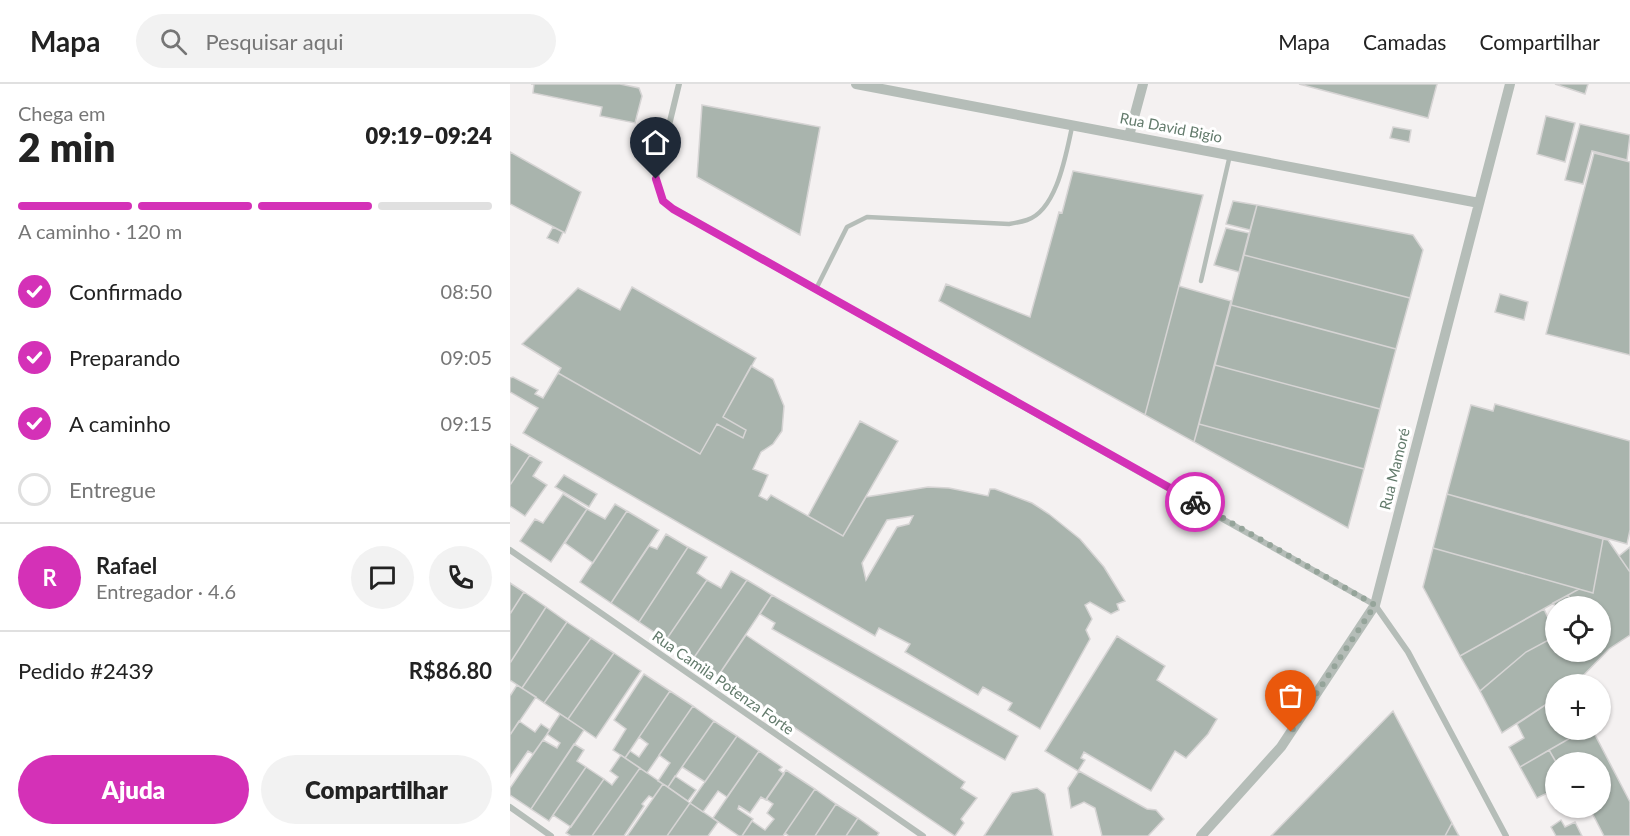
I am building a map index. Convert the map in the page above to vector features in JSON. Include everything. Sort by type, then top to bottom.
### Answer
[{"type":"street","points":[[679,84],[656,179],[663,201],[673,209],[1375,605],[1408,652],[1506,836]]},
{"type":"street","name":"Rua David Bigio","points":[[856,84],[1479,202]]},
{"type":"street","points":[[1129,136],[1143,84]]},
{"type":"street","name":"Rua Mamoré","points":[[1201,836],[1281,747],[1375,605],[1510,84]]},
{"type":"street","name":"Rua Camila Potenza Forte","points":[[510,550],[923,836]]},
{"type":"street","points":[[510,807],[551,836]]},
{"type":"lane","points":[[816,289],[847,227],[867,217],[1009,224],[1029,220],[1046,207],[1062,172],[1072,125]]},
{"type":"lane","points":[[1201,281],[1230,155]]},
{"type":"building","points":[[534,84],[620,84],[639,88],[642,96],[635,123],[600,116],[602,107],[533,93]]},
{"type":"building","points":[[1299,84],[1437,84],[1428,118]]},
{"type":"building","points":[[1555,84],[1588,84],[1585,94]]},
{"type":"building","points":[[702,105],[820,127],[800,235],[697,177]]},
{"type":"building","points":[[1546,116],[1575,123],[1565,162],[1537,154]]},
{"type":"building","points":[[1580,124],[1630,135],[1627,160],[1592,151],[1583,184],[1565,180]]},
{"type":"building","points":[[1393,127],[1411,130],[1409,142],[1390,138]]},
{"type":"building","points":[[510,152],[581,192],[565,233],[510,204]]},
{"type":"building","points":[[1594,153],[1630,162],[1630,355],[1546,334]]},
{"type":"building","points":[[1073,171],[1203,195],[1145,415],[939,301],[946,284],[1030,317],[1059,212],[1062,213]]},
{"type":"building","points":[[1233,201],[1257,205],[1250,230],[1226,224]]},
{"type":"building","points":[[1257,205],[1413,235],[1423,250],[1410,298],[1244,255]]},
{"type":"building","points":[[553,227],[563,232],[558,243],[547,238]]},
{"type":"building","points":[[1226,228],[1249,233],[1239,272],[1214,265]]},
{"type":"building","points":[[1244,255],[1410,298],[1396,349],[1231,305]]},
{"type":"building","points":[[1179,286],[1231,301],[1194,442],[1145,415]]},
{"type":"building","points":[[632,287],[756,358],[723,417],[746,430],[743,438],[717,424],[700,454],[558,373],[561,368],[522,344],[578,288],[620,310]]},
{"type":"building","points":[[1500,294],[1528,302],[1524,320],[1495,312]]},
{"type":"building","points":[[1231,305],[1396,349],[1380,409],[1215,365]]},
{"type":"building","points":[[1215,365],[1380,409],[1364,469],[1199,424]]},
{"type":"building","points":[[751,366],[773,379],[784,406],[782,431],[773,444],[761,452],[753,469],[768,475],[759,496],[767,500],[771,495],[843,536],[866,497],[928,487],[949,488],[988,496],[990,489],[995,489],[1032,503],[1080,539],[1104,567],[1125,601],[1117,604],[1119,610],[1111,614],[1090,602],[1085,605],[1092,619],[1086,630],[1090,639],[1040,729],[1008,710],[1012,703],[983,687],[978,695],[905,652],[910,644],[879,628],[875,636],[523,433],[538,408],[510,392],[510,378],[513,377],[538,390],[535,394],[543,398],[558,373],[700,454],[717,424],[743,438],[746,430],[723,417]],"holes":[[[913,516],[909,524],[897,527],[866,580],[862,563],[887,520]]]},
{"type":"building","points":[[1495,404],[1630,441],[1630,530],[1627,544],[1447,494],[1471,405],[1493,411]]},
{"type":"building","points":[[860,421],[898,441],[843,536],[808,516]]},
{"type":"building","points":[[1199,424],[1364,469],[1348,528],[1194,442]]},
{"type":"building","points":[[510,444],[530,455],[510,485]]},
{"type":"building","points":[[530,455],[542,462],[533,476],[547,485],[525,516],[510,506],[510,485]]},
{"type":"building","points":[[564,475],[597,494],[589,507],[555,487]]},
{"type":"building","points":[[563,494],[587,509],[551,562],[520,541],[535,519],[543,523]]},
{"type":"building","points":[[1447,494],[1603,539],[1593,593],[1433,548]]},
{"type":"building","points":[[615,504],[627,511],[593,563],[565,543],[587,509],[605,519]]},
{"type":"building","points":[[627,511],[659,530],[611,603],[580,582]]},
{"type":"building","points":[[666,534],[688,547],[639,622],[611,603],[649,546],[657,549]]},
{"type":"building","points":[[1603,539],[1608,540],[1630,572],[1630,635],[1611,648],[1611,596],[1568,595],[1579,589],[1593,593]]},
{"type":"building","points":[[688,547],[707,557],[697,573],[707,580],[666,640],[639,622]]},
{"type":"building","points":[[1630,547],[1630,572],[1619,556]]},
{"type":"building","points":[[1433,548],[1579,589],[1567,596],[1545,596],[1545,608],[1460,656],[1423,587]]},
{"type":"building","points":[[731,571],[747,580],[693,659],[666,640],[707,580],[721,588]]},
{"type":"building","points":[[747,580],[772,595],[718,676],[693,659]]},
{"type":"building","points":[[510,583],[524,592],[510,614]]},
{"type":"building","points":[[524,592],[546,607],[510,663],[510,614]]},
{"type":"building","points":[[772,595],[1018,736],[1005,760],[772,629],[775,623],[760,614]]},
{"type":"building","points":[[546,607],[567,622],[522,688],[510,680],[510,663]]},
{"type":"building","points":[[1544,609],[1545,642],[1526,652],[1480,691],[1460,656]]},
{"type":"building","points":[[567,622],[591,638],[544,703],[522,688]]},
{"type":"building","points":[[746,635],[965,782],[961,788],[977,798],[961,819],[964,823],[955,836],[718,676]]},
{"type":"building","points":[[1117,636],[1165,666],[1157,680],[1217,719],[1208,734],[1186,758],[1175,751],[1151,791],[1084,752],[1081,758],[1085,760],[1078,771],[1045,751]]},
{"type":"building","points":[[591,638],[614,653],[568,719],[544,703]]},
{"type":"building","points":[[1545,642],[1545,662],[1596,662],[1585,674],[1545,674],[1545,705],[1502,733],[1480,691],[1526,652]]},
{"type":"building","points":[[614,653],[641,671],[596,738],[568,719]]},
{"type":"building","points":[[644,674],[670,691],[625,758],[613,750],[626,729],[614,720]]},
{"type":"building","points":[[517,685],[536,697],[510,735],[510,696]]},
{"type":"building","points":[[670,691],[693,706],[647,773],[625,758],[630,751],[639,757],[648,744],[639,737]]},
{"type":"building","points":[[1545,705],[1545,740],[1567,740],[1520,767],[1509,747],[1524,738],[1517,724]]},
{"type":"building","points":[[693,706],[714,721],[668,787],[658,781],[670,763],[659,755]]},
{"type":"building","points":[[1393,711],[1452,823],[1445,836],[1271,836]]},
{"type":"building","points":[[560,714],[584,730],[531,809],[510,795],[510,788],[543,740],[557,748],[560,743],[547,734]]},
{"type":"building","points":[[519,721],[535,732],[541,724],[550,730],[533,754],[528,751],[510,777],[510,735]]},
{"type":"building","points":[[714,721],[737,736],[705,782],[682,767]]},
{"type":"building","points":[[737,736],[759,751],[727,797],[718,791],[703,812],[690,803]]},
{"type":"building","points":[[1567,740],[1598,740],[1604,752],[1550,752],[1549,750]]},
{"type":"building","points":[[574,744],[584,750],[577,761],[586,767],[549,821],[531,809]]},
{"type":"building","points":[[759,751],[782,767],[779,770],[784,774],[766,800],[761,797],[750,813],[739,806],[738,809],[753,819],[742,836],[739,836],[713,818]]},
{"type":"building","points":[[1545,752],[1545,794],[1537,798],[1520,767]]},
{"type":"building","points":[[621,755],[640,768],[592,836],[571,836],[566,833],[604,779],[612,785],[618,777],[610,771]]},
{"type":"building","points":[[1611,766],[1630,802],[1630,836],[1604,836],[1595,818],[1611,818]]},
{"type":"building","points":[[586,767],[604,779],[571,827],[553,815]]},
{"type":"building","points":[[640,768],[663,784],[653,798],[649,796],[642,804],[644,806],[624,836],[592,836]]},
{"type":"building","points":[[786,770],[815,789],[783,836],[742,836],[752,821],[765,830],[774,819],[767,813],[773,804],[766,799]]},
{"type":"building","points":[[1079,771],[1147,809],[1156,810],[1164,819],[1148,836],[1102,836],[1095,808],[1084,802],[1071,808],[1068,788]]},
{"type":"building","points":[[675,776],[696,790],[688,801],[668,787]]},
{"type":"building","points":[[663,784],[690,803],[667,836],[627,836]]},
{"type":"building","points":[[1037,788],[1045,794],[1053,836],[984,836],[1012,793]]},
{"type":"building","points":[[815,789],[836,804],[815,836],[789,836],[785,833]]},
{"type":"building","points":[[690,803],[718,822],[708,836],[667,836]]},
{"type":"building","points":[[836,804],[858,818],[846,836],[815,836]]},
{"type":"building","points":[[858,818],[879,833],[877,836],[846,836]]},
{"type":"building","points":[[1561,820],[1565,827],[1575,822],[1582,836],[1556,836],[1551,827]]},
{"type":"building","points":[[1452,823],[1459,836],[1445,836]]},
{"type":"way so far","points":[[1195,502],[1375,605],[1291,732]]},
{"type":"route","points":[[656,179],[663,201],[673,209],[1195,502]]}]
